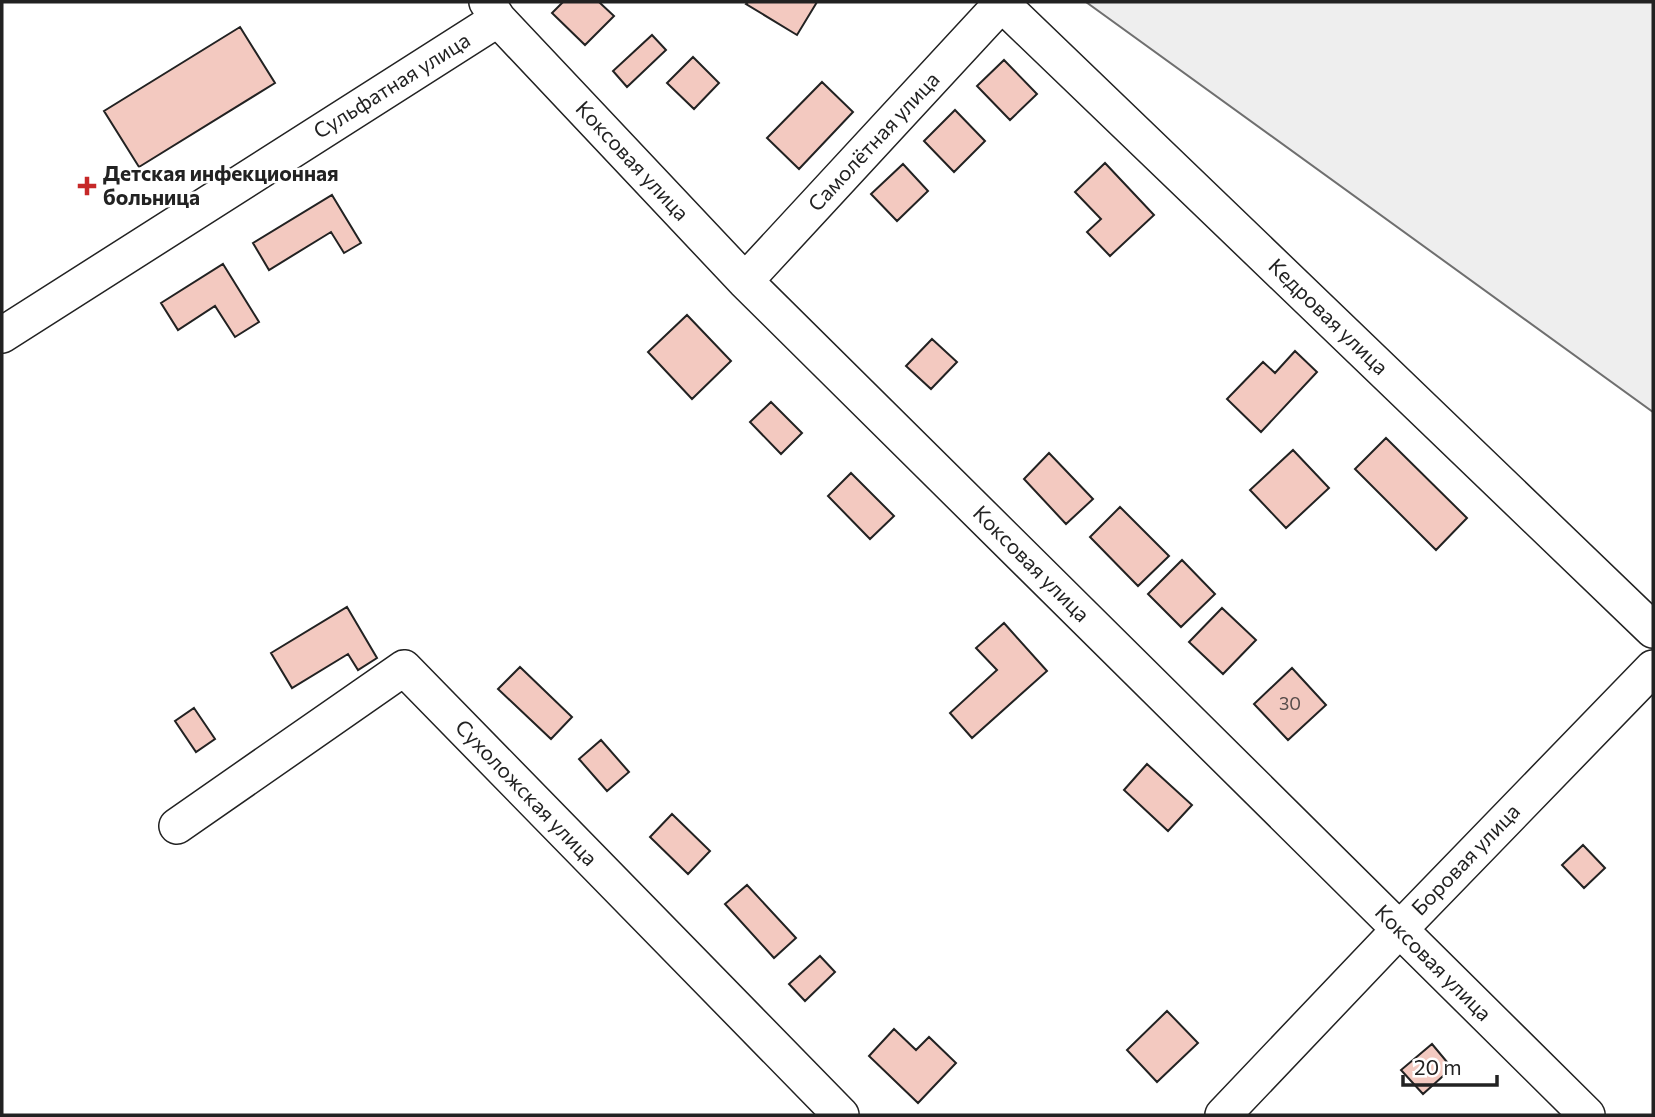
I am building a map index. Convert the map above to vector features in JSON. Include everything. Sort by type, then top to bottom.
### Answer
[{"type":"street","name":"Самолётная улица","points":[[745,281],[1002,3]]},
{"type":"street","name":"Кедровая улица","points":[[1002,3],[1653,630]]},
{"type":"street","name":"Коксовая улица","points":[[492,10],[745,281],[1587,1115]]},
{"type":"street","name":"Сульфатная улица","points":[[2,335],[492,10]]},
{"type":"street","name":"Сухоложская улица","points":[[177,826],[404,668],[841,1115]]},
{"type":"street","name":"Боровая улица","points":[[1223,1115],[1399,929],[1653,668]]},
{"type":"shaded area","points":[[1086,2],[1653,2],[1653,412]]},
{"type":"building","points":[[563,2],[599,2],[614,16],[585,45],[552,13]]},
{"type":"building","points":[[817,2],[797,35],[746,4]]},
{"type":"building","points":[[240,27],[275,83],[139,167],[104,111]]},
{"type":"building","points":[[652,35],[666,50],[627,87],[613,71]]},
{"type":"building","points":[[693,57],[719,83],[694,109],[667,83]]},
{"type":"building","points":[[1004,60],[1037,94],[1010,120],[977,86]]},
{"type":"building","points":[[822,82],[853,112],[799,169],[767,138]]},
{"type":"building","points":[[955,110],[985,141],[954,172],[924,141]]},
{"type":"building","points":[[1105,163],[1154,215],[1110,256],[1087,232],[1101,219],[1075,192]]},
{"type":"building","points":[[903,164],[928,191],[897,221],[871,194]]},
{"type":"building","points":[[332,195],[361,243],[344,253],[331,232],[269,270],[253,243]]},
{"type":"building","points":[[223,264],[259,322],[235,337],[215,306],[178,330],[161,303]]},
{"type":"building","points":[[687,315],[731,361],[692,399],[648,352]]},
{"type":"building","points":[[932,339],[957,362],[931,389],[906,366]]},
{"type":"building","points":[[1295,351],[1317,372],[1261,432],[1227,399],[1263,362],[1275,373]]},
{"type":"building","points":[[771,402],[802,433],[781,454],[750,422]]},
{"type":"building","points":[[1386,438],[1467,518],[1436,550],[1355,469]]},
{"type":"building","points":[[1293,450],[1329,488],[1286,528],[1250,490]]},
{"type":"building","points":[[1049,453],[1093,499],[1066,524],[1024,479]]},
{"type":"building","points":[[851,473],[894,516],[870,539],[828,496]]},
{"type":"building","points":[[1120,507],[1169,556],[1138,586],[1090,537]]},
{"type":"building","points":[[1182,560],[1215,594],[1181,627],[1148,594]]},
{"type":"building","points":[[347,607],[377,658],[358,670],[348,654],[292,688],[271,653]]},
{"type":"building","points":[[1222,608],[1256,640],[1223,674],[1189,642]]},
{"type":"building","points":[[1004,623],[1047,671],[972,738],[950,713],[997,670],[976,648]]},
{"type":"building","points":[[520,667],[572,717],[551,739],[498,689]]},
{"type":"building","points":[[1292,668],[1326,705],[1288,740],[1254,704]]},
{"type":"building","points":[[194,708],[215,739],[196,752],[175,721]]},
{"type":"building","points":[[601,740],[629,772],[607,791],[579,759]]},
{"type":"building","points":[[1147,764],[1192,805],[1168,831],[1124,790]]},
{"type":"building","points":[[672,814],[710,851],[688,874],[650,837]]},
{"type":"building","points":[[1583,845],[1605,868],[1584,888],[1562,865]]},
{"type":"building","points":[[747,885],[796,938],[774,958],[725,904]]},
{"type":"building","points":[[820,956],[835,972],[805,1001],[789,984]]},
{"type":"building","points":[[1167,1011],[1198,1043],[1157,1082],[1127,1050]]},
{"type":"building","points":[[894,1029],[916,1050],[929,1037],[956,1063],[918,1103],[869,1056]]},
{"type":"building","points":[[1432,1044],[1452,1068],[1423,1094],[1401,1070]]},
{"type":"place","name":"Детская инфекционная больница","points":[[87,186]]}]
